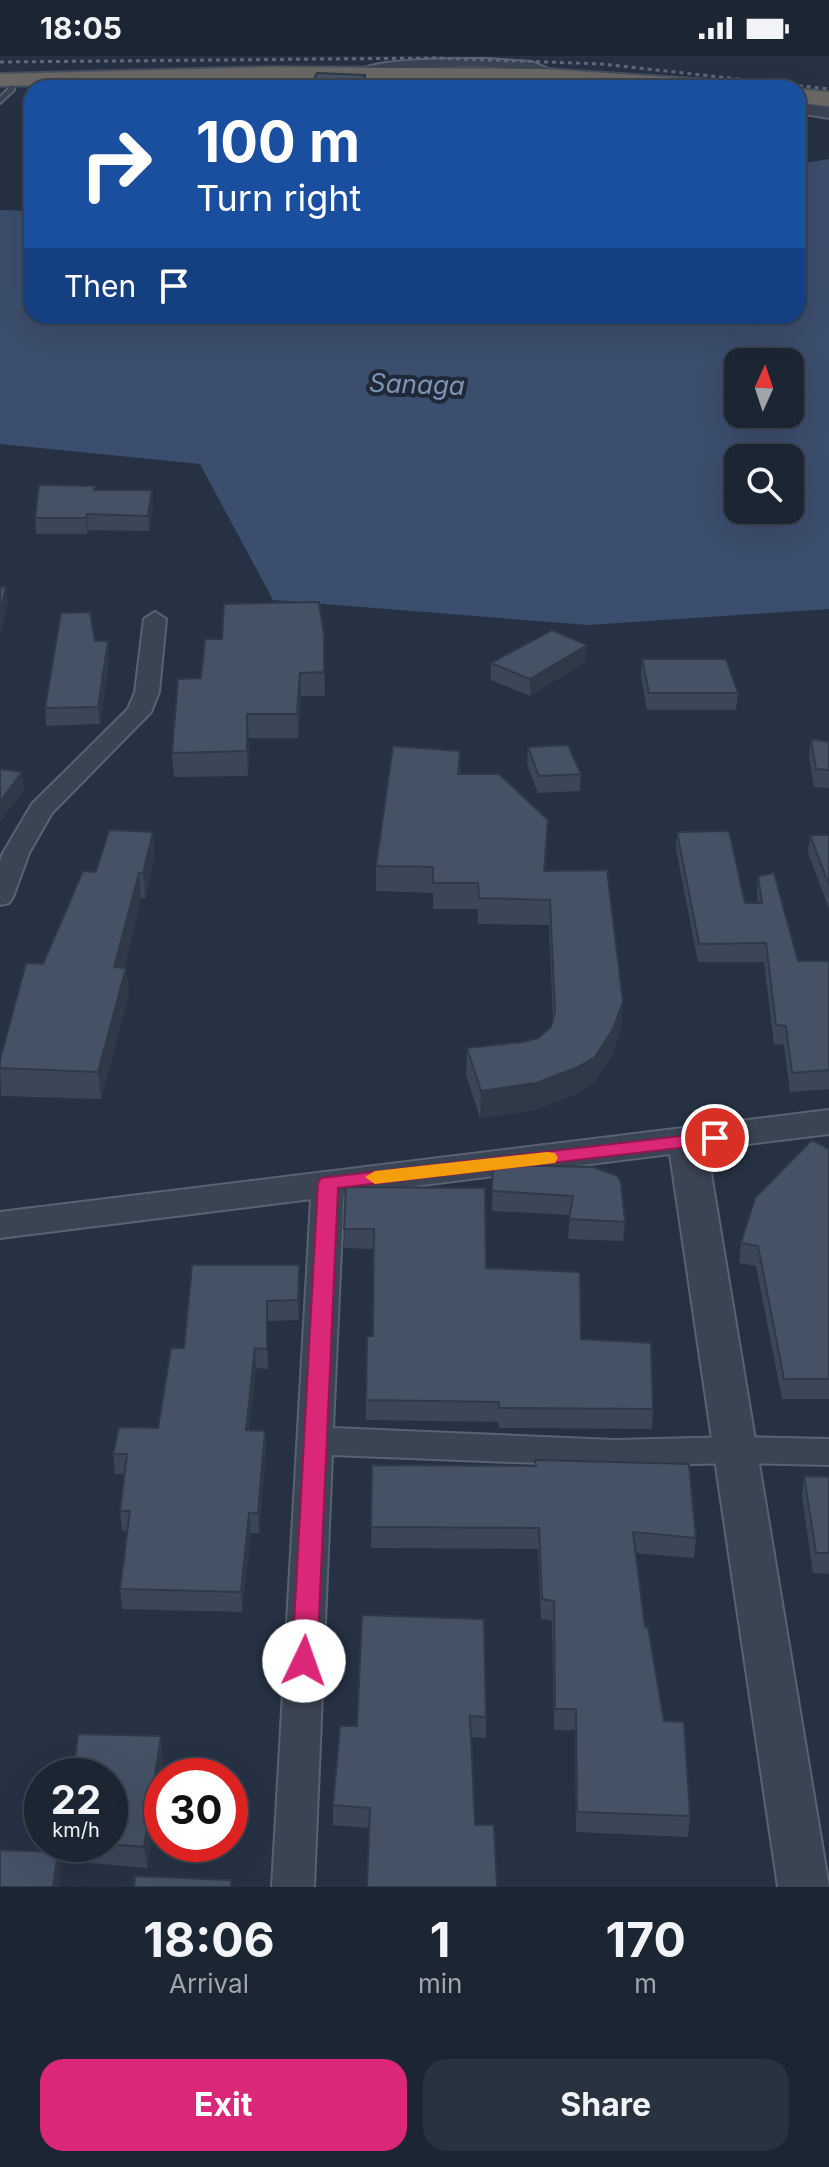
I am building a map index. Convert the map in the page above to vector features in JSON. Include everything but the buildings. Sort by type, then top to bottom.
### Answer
[{"type":"highway","points":[[7,80],[365,71],[508,73],[610,80]]},
{"type":"highway","points":[[806,97],[829,99]]},
{"type":"street","points":[[365,71],[434,58],[527,63],[554,80]]},
{"type":"street","points":[[254,80],[272,73]]},
{"type":"street","points":[[806,109],[829,113]]},
{"type":"street","points":[[0,897],[16,853],[41,809],[139,712],[147,692],[155,619]]},
{"type":"street","points":[[0,1225],[829,1122]]},
{"type":"street","points":[[687,1142],[804,1887]]},
{"type":"street","points":[[293,1887],[328,1183]]},
{"type":"street","points":[[316,1441],[615,1453],[735,1450],[829,1452]]},
{"type":"lane","points":[[0,101],[11,90],[7,80]]},
{"type":"water","name":"Sanaga","points":[[829,159],[829,609],[588,625],[273,600],[200,464],[0,444],[0,210],[24,211],[24,324],[806,324],[806,163]]},
{"type":"railway","points":[[0,62],[434,58],[602,64],[747,80]]},
{"type":"railway","points":[[806,86],[829,89]]},
{"type":"slow traffic","points":[[375,1177],[547,1158]]},
{"type":"route","points":[[304,1661],[328,1183],[715,1138]]}]
